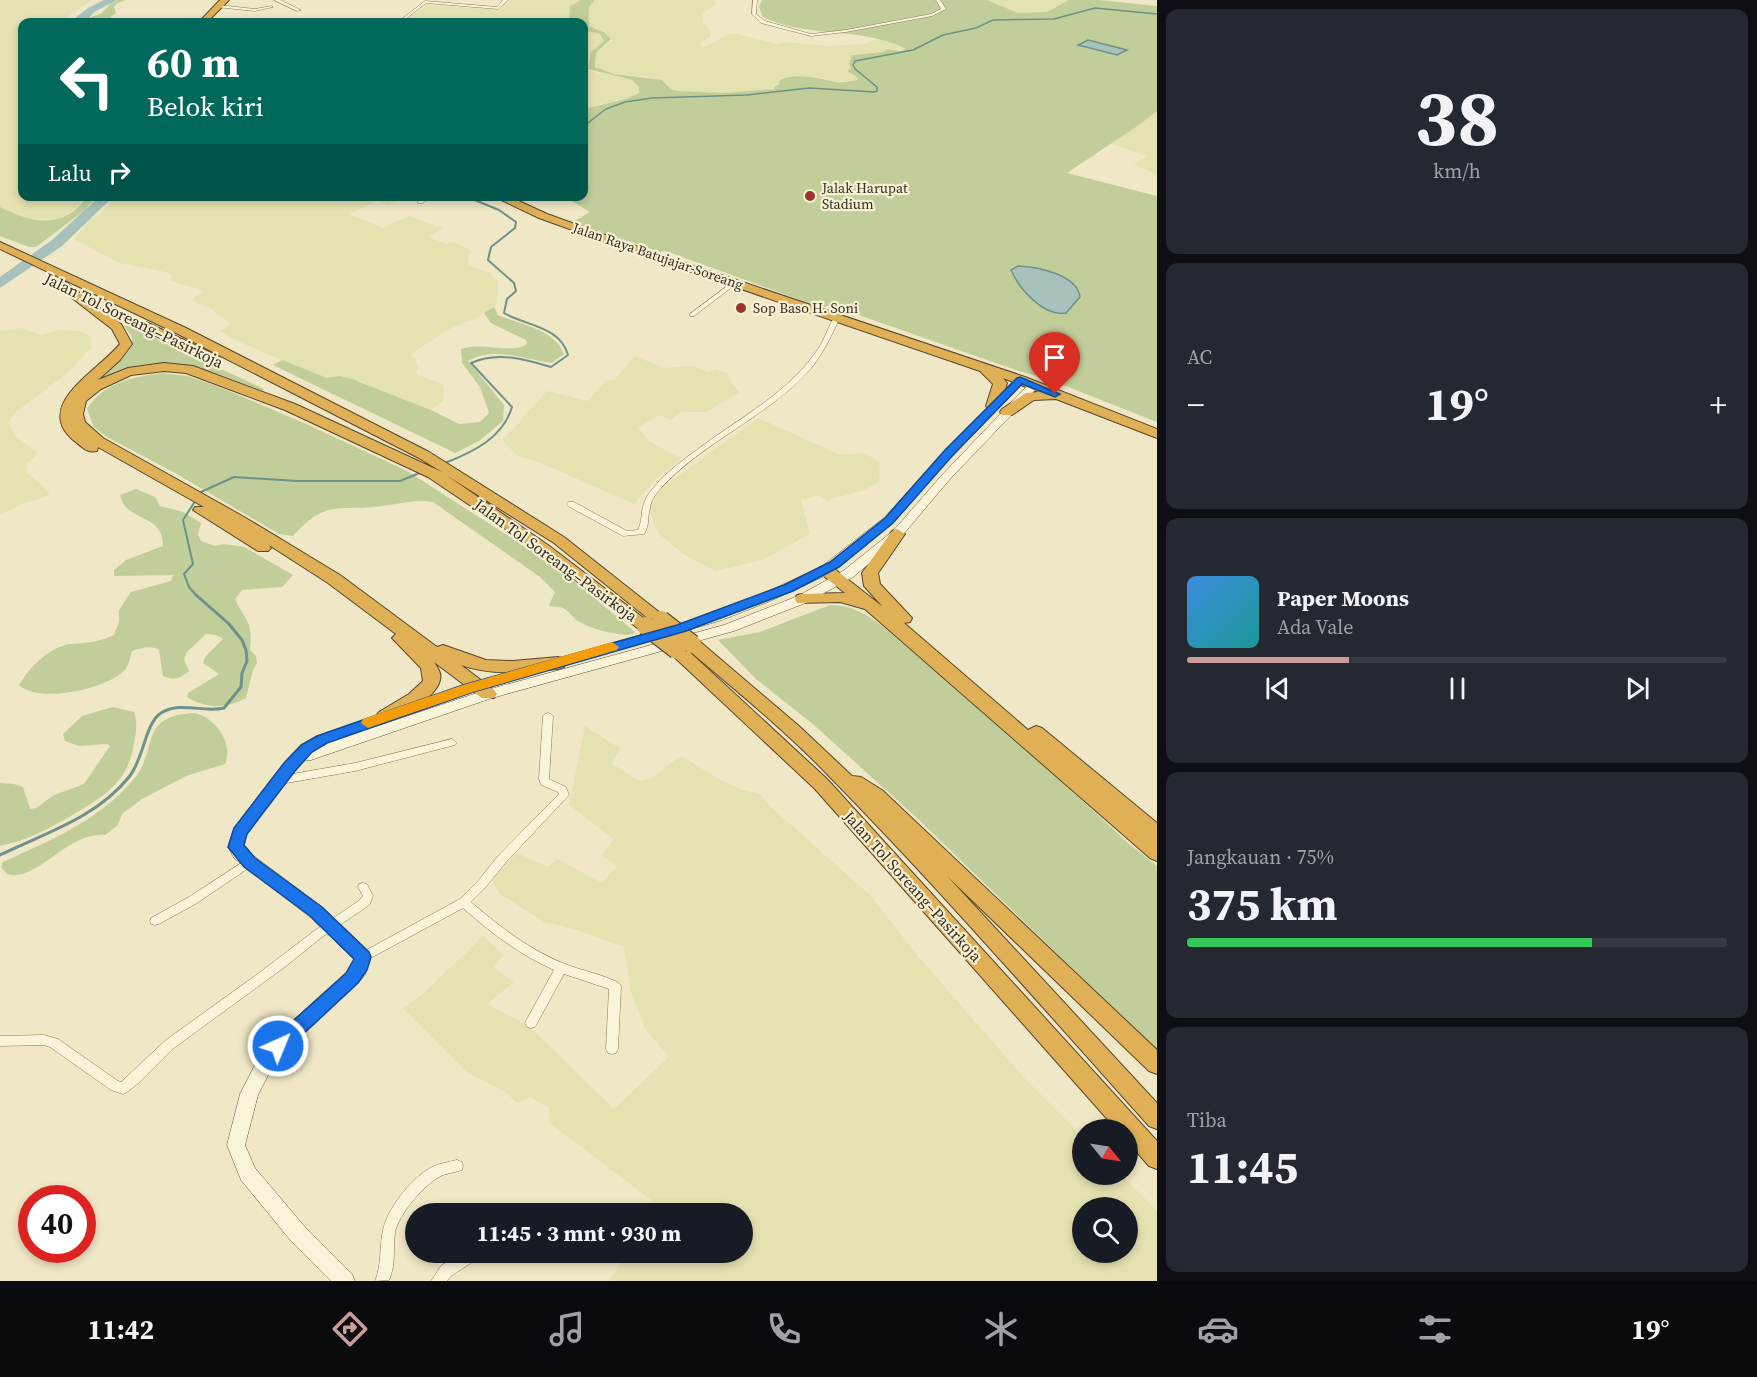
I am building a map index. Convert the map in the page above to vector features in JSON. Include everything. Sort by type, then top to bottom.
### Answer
[{"type":"highway","points":[[207,18],[221,3]]},
{"type":"highway","name":"Jalan Raya Batujajar-Soreang","points":[[509,201],[549,219],[1035,385],[1157,434]]},
{"type":"highway","name":"Jalan Tol Soreang–Pasirkoja","points":[[1,249],[48,273],[182,331],[446,477],[543,548],[654,623],[794,731],[834,769],[970,913],[1157,1119]]},
{"type":"highway","name":"Jalan Tol Soreang–Pasirkoja","points":[[48,273],[60,284],[415,460]]},
{"type":"highway","points":[[60,284],[117,327],[126,344],[119,356],[67,404],[63,419],[66,428],[81,441],[177,491],[334,579],[383,615],[478,692]]},
{"type":"highway","points":[[978,365],[1000,383],[993,406]]},
{"type":"highway","points":[[177,491],[86,432],[76,414],[80,399],[102,382],[128,372],[164,367],[188,369],[290,407],[415,460]]},
{"type":"highway","points":[[1007,412],[1025,399],[1037,395],[1076,402]]},
{"type":"highway","points":[[214,512],[325,584],[478,692]]},
{"type":"highway","points":[[897,534],[871,568],[870,577],[872,586],[899,621],[1157,853]]},
{"type":"highway","points":[[837,572],[1020,719],[1157,834]]},
{"type":"highway","points":[[803,599],[832,596],[849,598],[899,621]]},
{"type":"highway","points":[[383,615],[448,654],[481,666],[510,668],[558,663]]},
{"type":"highway","points":[[385,716],[422,695],[432,682],[433,675],[429,668],[398,637]]},
{"type":"highway","name":"Jalan Tol Soreang–Pasirkoja","points":[[684,646],[821,784],[1157,1158]]},
{"type":"highway","points":[[834,769],[875,795],[1157,1064]]},
{"type":"street","points":[[280,0],[299,10]]},
{"type":"street","points":[[405,18],[425,2],[447,2],[497,8],[506,0]]},
{"type":"street","points":[[755,0],[754,14],[759,20],[785,29],[817,35],[932,15],[944,9],[938,0]]},
{"type":"street","points":[[221,3],[254,10],[271,7]]},
{"type":"street","points":[[692,315],[734,283]]},
{"type":"street","points":[[571,504],[626,534],[641,532],[646,524],[644,517],[647,503],[664,481],[719,437],[784,392],[821,348],[837,317]]},
{"type":"street","points":[[295,760],[558,663],[714,618],[837,572],[1020,380]]},
{"type":"street","points":[[363,957],[330,924],[249,862],[236,847],[236,840],[306,748],[385,716],[695,638],[774,612],[803,599],[837,572],[897,534],[946,477],[1035,385]]},
{"type":"street","points":[[363,957],[464,902],[564,795],[562,790],[545,782],[544,779],[548,716]]},
{"type":"street","points":[[281,780],[355,767],[452,743]]},
{"type":"street","points":[[155,921],[193,900],[249,862]]},
{"type":"street","points":[[0,1041],[44,1040],[54,1043],[107,1081],[123,1088],[156,1055],[223,1004],[267,975],[330,924],[364,904],[368,896],[363,887]]},
{"type":"street","points":[[464,902],[522,950],[561,968],[615,986],[612,1049]]},
{"type":"street","points":[[345,1281],[298,1234],[248,1174],[236,1145],[249,1094],[268,1057],[288,1035],[352,978],[359,970],[363,957]]},
{"type":"street","points":[[531,1023],[561,968]]},
{"type":"street","points":[[382,1281],[386,1269],[390,1227],[394,1219],[416,1188],[436,1172],[457,1166]]},
{"type":"street","points":[[438,1281],[446,1271],[458,1263]]},
{"type":"shaded area","points":[[0,0],[92,0],[66,18],[18,18],[18,201],[84,201],[70,213],[55,220],[27,219],[0,207]]},
{"type":"shaded area","points":[[508,0],[581,0],[570,6],[569,18],[408,18],[426,5],[499,10]]},
{"type":"shaded area","points":[[595,0],[714,0],[717,2],[714,6],[702,14],[703,23],[711,31],[711,36],[700,43],[701,47],[729,34],[737,34],[777,44],[785,42],[828,46],[864,44],[880,38],[907,49],[852,55],[850,74],[859,79],[856,80],[837,82],[821,78],[786,77],[775,86],[776,89],[724,93],[678,91],[671,89],[667,83],[645,76],[614,74],[595,67],[596,53],[612,40],[589,26],[589,7]]},
{"type":"shaded area","points":[[987,0],[1069,0],[1047,12],[1018,13]]},
{"type":"shaded area","points":[[588,31],[600,34],[604,41],[592,52],[590,71],[632,80],[639,87],[639,93],[626,99],[588,108]]},
{"type":"shaded area","points":[[1157,111],[1157,174],[1134,165],[1147,156],[1111,144]]},
{"type":"shaded area","points":[[114,201],[376,201],[349,214],[383,228],[409,216],[443,228],[429,237],[446,244],[453,242],[471,250],[469,265],[490,273],[498,282],[497,302],[494,307],[475,319],[451,328],[412,353],[411,356],[416,359],[418,367],[416,374],[444,387],[443,401],[431,410],[339,376],[327,378],[309,372],[233,339],[220,331],[230,324],[228,321],[212,309],[191,300],[204,291],[171,281],[171,274],[119,263],[74,239],[88,223]]},
{"type":"shaded area","points":[[376,201],[398,201],[388,205]]},
{"type":"shaded area","points":[[21,328],[41,335],[60,330],[81,331],[90,337],[91,348],[65,375],[16,412],[8,423],[16,436],[37,453],[27,463],[26,472],[49,491],[48,496],[22,504],[0,515],[0,331]]},
{"type":"shaded area","points":[[635,356],[664,368],[692,366],[709,372],[715,369],[727,373],[731,383],[740,392],[706,412],[681,412],[670,420],[659,415],[638,428],[649,441],[681,459],[655,480],[634,504],[541,463],[518,456],[504,442],[503,439],[547,391],[588,401],[606,380],[614,380]]},
{"type":"shaded area","points":[[758,418],[840,455],[865,453],[880,463],[879,482],[862,491],[831,499],[829,502],[818,495],[801,500],[810,534],[762,560],[715,571],[683,554],[658,533],[648,508],[663,487]]},
{"type":"shaded area","points":[[585,726],[621,749],[611,763],[639,781],[651,779],[679,757],[685,758],[722,781],[760,794],[770,806],[872,897],[916,954],[1026,1080],[1072,1126],[1072,1185],[1131,1185],[1157,1211],[1157,1281],[609,1281],[621,1263],[753,1263],[753,1203],[655,1203],[548,1122],[550,1109],[531,1097],[518,1103],[505,1092],[467,1072],[403,1008],[423,994],[483,936],[504,955],[494,967],[514,982],[487,1004],[529,1026],[614,1109],[669,1057],[645,1029],[631,992],[624,947],[571,928],[544,922],[499,893],[493,880],[517,853],[548,867],[558,859],[602,883],[617,866],[601,855],[614,839],[569,805]]},
{"type":"green space","points":[[118,0],[126,0],[117,3],[114,7],[116,13],[110,17],[112,18],[90,18],[102,13],[110,4]]},
{"type":"green space","points":[[581,0],[595,0],[589,7],[589,26],[605,33],[611,39],[596,53],[595,67],[614,74],[662,80],[671,89],[678,91],[724,93],[775,89],[774,87],[779,84],[780,80],[793,77],[839,82],[856,80],[858,78],[847,71],[851,68],[849,64],[852,55],[883,52],[887,49],[900,51],[906,49],[872,37],[817,31],[781,24],[763,17],[759,7],[762,0],[987,0],[1018,13],[1047,12],[1069,0],[1099,0],[1157,6],[1157,111],[1067,173],[1157,196],[1157,422],[1048,379],[830,305],[822,308],[666,251],[660,252],[573,222],[590,212],[572,201],[588,201],[588,108],[626,99],[639,93],[639,87],[632,80],[588,69],[591,52],[604,41],[600,34],[588,31],[588,18],[569,18],[570,6]]},
{"type":"green space","points":[[84,201],[92,201],[85,210],[36,247],[29,247],[0,236],[0,207],[29,218],[47,221],[66,216]]},
{"type":"green space","points":[[494,307],[498,315],[545,333],[553,339],[564,354],[551,363],[498,354],[488,354],[468,361],[504,405],[503,421],[479,441],[455,453],[273,365],[282,360],[327,378],[339,376],[349,378],[431,410],[459,424],[480,422],[489,413],[480,387],[462,363],[461,349],[478,346],[513,348],[527,344],[526,340],[491,323],[484,313]]},
{"type":"green space","points":[[127,325],[264,389],[262,391],[193,367],[152,364],[132,368],[85,390],[128,352],[132,345],[132,338],[124,326]]},
{"type":"green space","points":[[163,373],[187,376],[217,386],[407,471],[560,569],[634,631],[634,634],[614,633],[590,627],[578,621],[563,608],[549,605],[555,592],[540,577],[433,502],[414,501],[324,511],[305,524],[293,536],[279,534],[175,473],[107,437],[94,427],[87,409],[102,393],[120,382]]},
{"type":"green space","points":[[136,489],[155,497],[160,506],[183,512],[201,523],[198,535],[201,541],[215,546],[224,544],[244,547],[293,575],[282,587],[242,590],[235,599],[248,622],[250,650],[256,656],[257,663],[246,698],[239,702],[216,706],[201,704],[187,697],[188,693],[219,674],[203,663],[205,657],[223,639],[216,635],[206,634],[187,652],[184,659],[189,671],[177,678],[163,676],[159,650],[150,647],[132,651],[128,665],[123,672],[87,689],[55,694],[28,691],[19,685],[34,665],[55,649],[71,644],[98,641],[114,635],[119,622],[119,610],[131,592],[171,581],[173,575],[114,576],[114,570],[126,560],[163,546],[159,530],[123,504],[120,495]]},
{"type":"green space","points":[[830,605],[858,611],[883,627],[1021,744],[1128,843],[1157,866],[1157,1050],[918,819],[814,725],[756,679],[718,640],[760,632]]},
{"type":"green space","points":[[113,707],[134,712],[136,720],[131,758],[119,780],[102,796],[61,822],[27,838],[0,846],[0,783],[23,787],[30,809],[36,808],[54,795],[84,784],[110,746],[107,744],[79,746],[65,741],[63,734],[82,716]]},
{"type":"green space","points":[[194,713],[202,715],[221,732],[227,748],[225,764],[186,776],[142,799],[123,813],[117,826],[105,835],[91,836],[77,841],[29,872],[18,875],[7,874],[1,867],[3,862],[73,828],[105,807],[133,780],[141,768],[157,727],[164,720],[176,715]]},
{"type":"water","points":[[1088,40],[1127,50],[1117,55],[1078,45]]},
{"type":"water","points":[[1018,266],[1045,270],[1064,277],[1077,289],[1080,297],[1066,313],[1049,311],[1033,300],[1020,285],[1011,270]]},
{"type":"waterway","points":[[82,18],[91,10],[112,0]]},
{"type":"waterway","points":[[588,123],[606,109],[625,102],[652,98],[747,95],[809,88],[874,92],[877,91],[877,87],[855,69],[853,65],[855,61],[913,50],[943,35],[976,28],[993,20],[1054,19],[1095,8],[1157,14]]},
{"type":"waterway","points":[[0,284],[57,243],[103,201]]},
{"type":"waterway","points":[[445,463],[486,443],[502,427],[512,407],[471,363],[481,359],[501,357],[521,359],[551,367],[568,355],[564,345],[550,332],[504,313],[507,299],[516,291],[514,283],[488,260],[491,247],[515,228],[516,222],[499,210],[477,201]]},
{"type":"waterway","points":[[196,595],[189,587],[184,574],[193,564],[183,520],[201,492],[234,477],[297,481],[400,481],[422,472]]},
{"type":"waterway","points":[[0,855],[86,814],[116,791],[134,769],[151,725],[161,713],[184,707],[224,708],[241,687],[242,673],[247,661],[242,640],[229,624],[196,595]]},
{"type":"slow traffic","points":[[368,723],[468,689],[612,647]]},
{"type":"place","name":"Jalak Harupat Stadium","points":[[810,196]]},
{"type":"place","name":"Sop Baso H. Soni","points":[[741,308]]},
{"type":"route","points":[[278,1046],[310,1014],[352,978],[359,970],[363,957],[316,912],[249,862],[236,847],[239,832],[306,748],[385,716],[468,689],[682,628],[730,612],[789,588],[835,565],[889,520],[934,469],[1020,380],[1055,394]]}]
